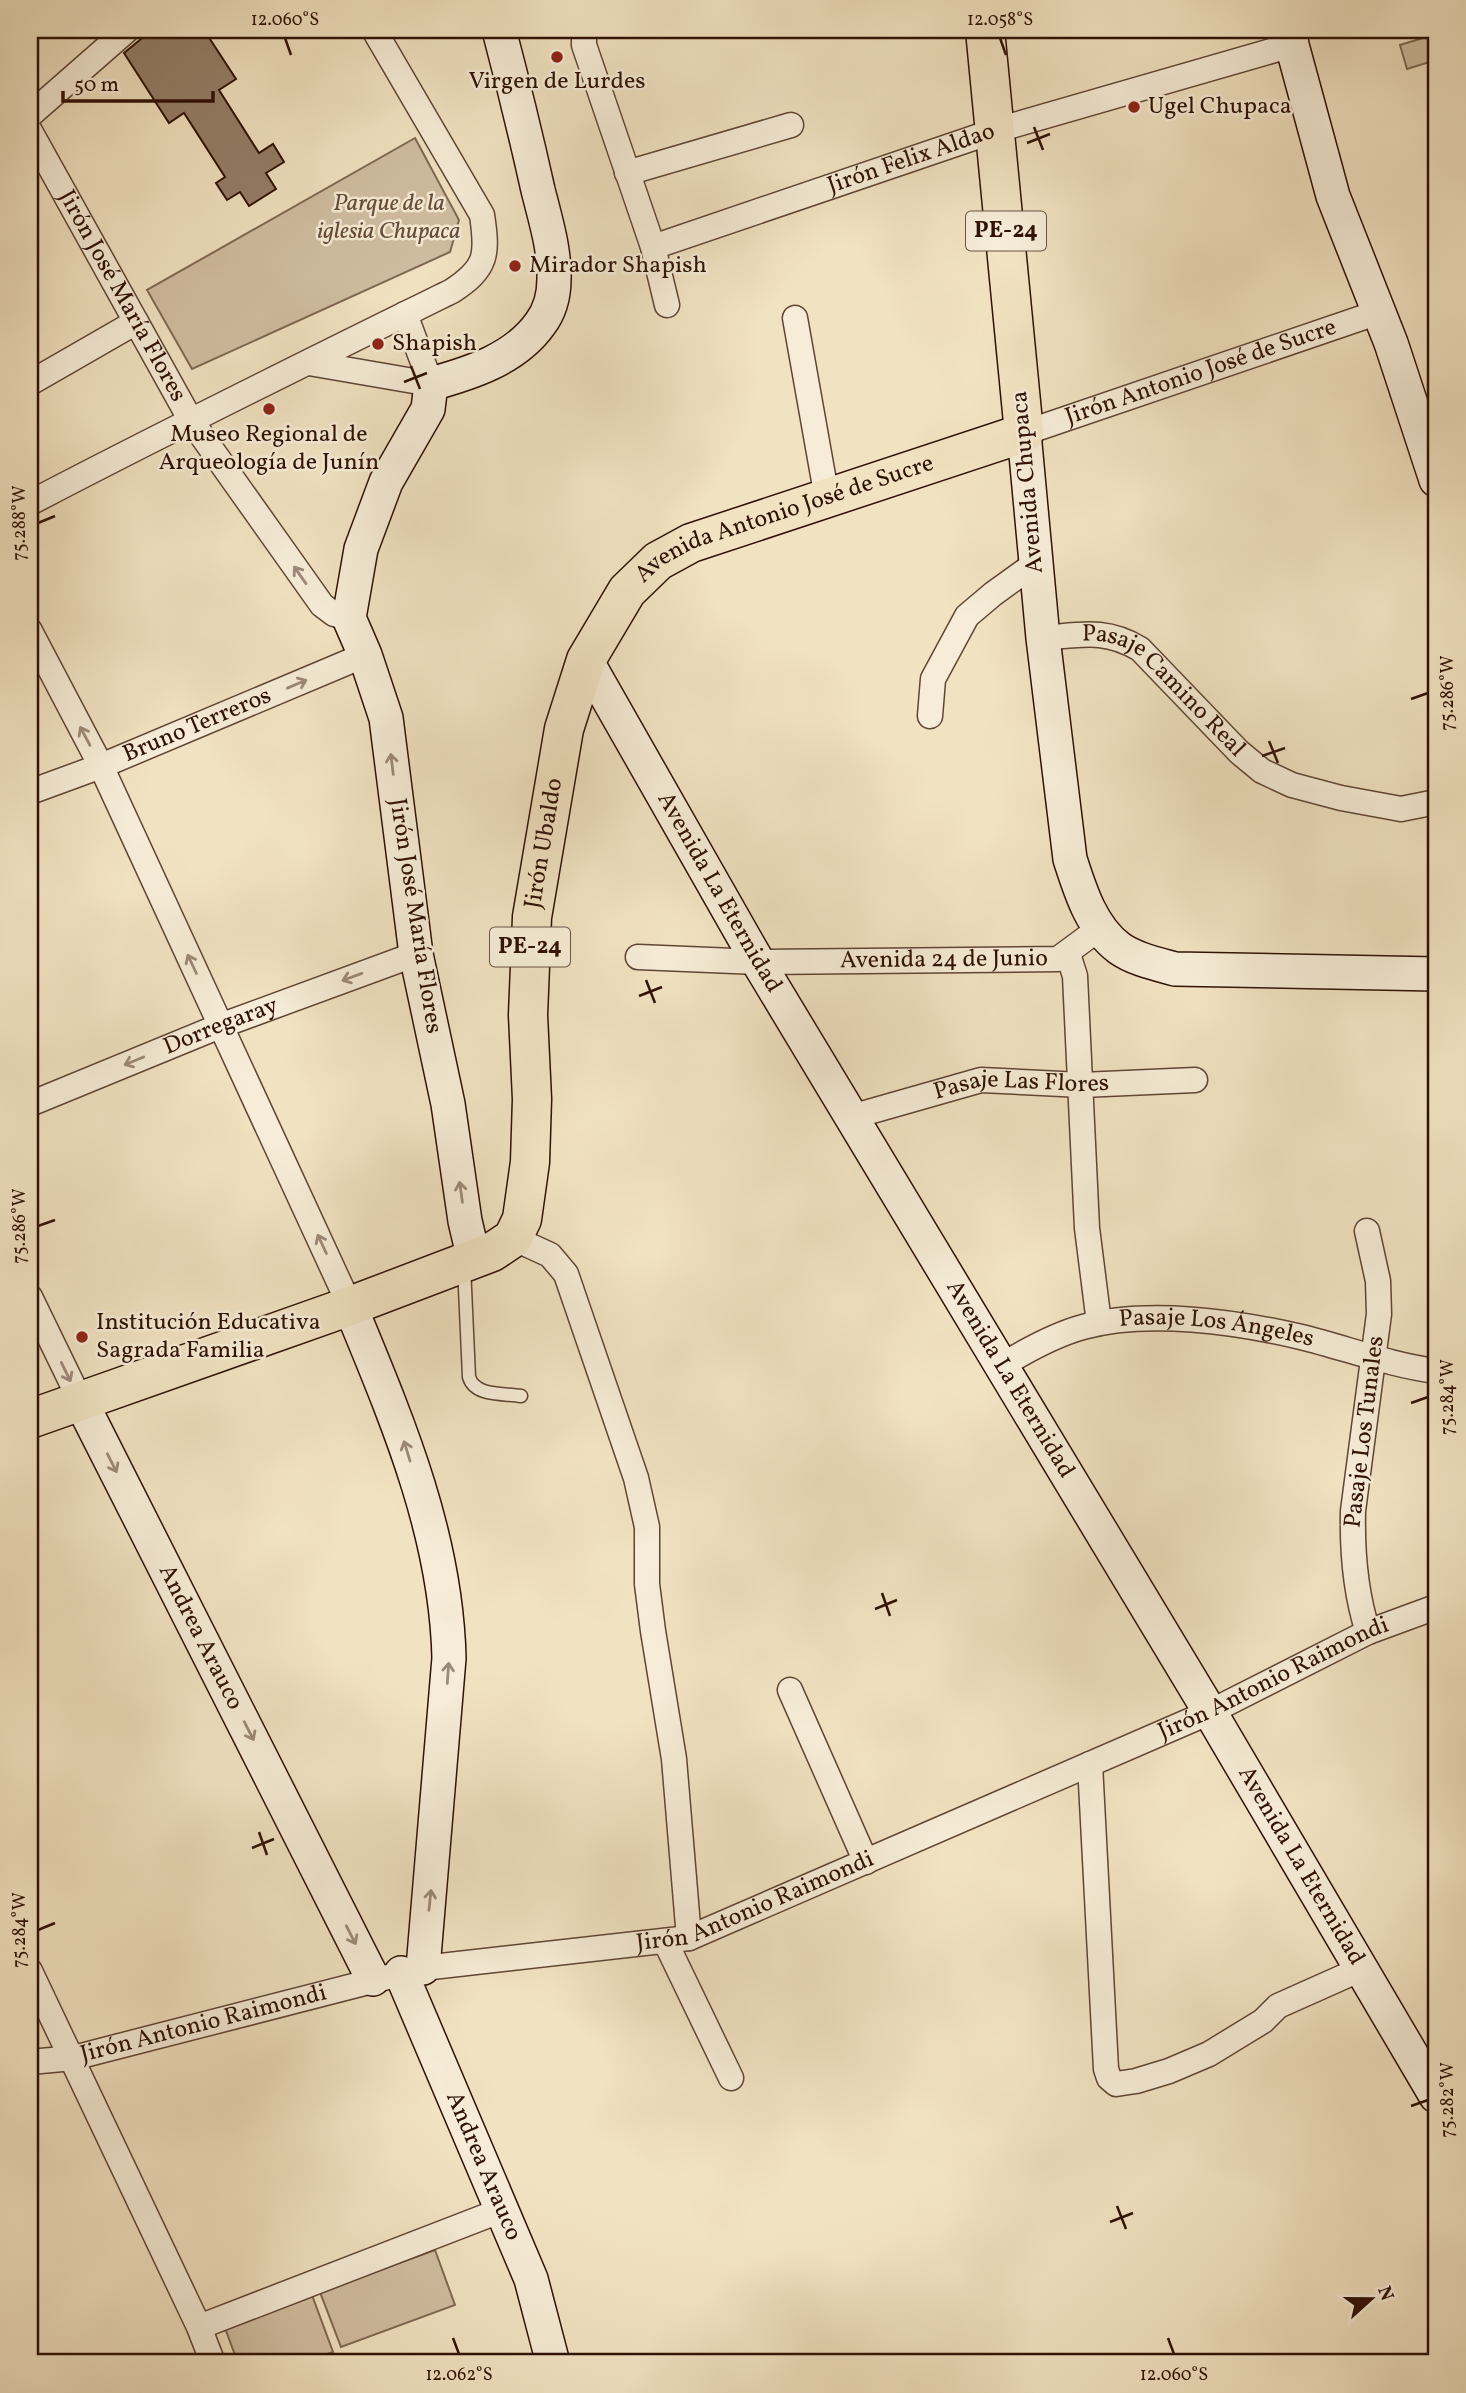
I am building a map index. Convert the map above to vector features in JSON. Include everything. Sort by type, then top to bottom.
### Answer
[{"type":"highway","name":"Avenida Chupaca","points":[[985,30],[997,131],[1024,433]]},
{"type":"highway","name":"Avenida Antonio José de Sucre","points":[[586,660],[627,591],[658,561],[691,543],[1024,433]]},
{"type":"highway","name":"Jirón Ubaldo","points":[[513,1238],[522,1219],[530,1162],[533,1100],[528,1015],[532,917],[564,729],[586,660]]},
{"type":"highway","points":[[30,1419],[350,1306],[492,1252],[513,1238]]},
{"type":"street","points":[[30,115],[127,30]]},
{"type":"street","points":[[30,503],[190,419],[452,291],[471,278],[482,263],[486,244],[482,215],[374,30]]},
{"type":"street","points":[[309,363],[431,384],[457,377],[507,355],[525,342],[542,322],[551,302],[555,277],[548,230],[499,30]]},
{"type":"street","points":[[584,30],[583,45],[653,247],[667,305]]},
{"type":"street","points":[[1291,37],[1333,196],[1379,312],[1436,480]]},
{"type":"street","name":"Jirón Felix Aldao","points":[[653,247],[997,131],[1291,37]]},
{"type":"street","points":[[627,173],[791,125]]},
{"type":"street","name":"Jirón José María Flores","points":[[30,131],[190,419],[321,605],[334,614],[349,618],[365,655],[386,718],[416,954],[448,1104],[469,1261]]},
{"type":"street","name":"Jirón Antonio José de Sucre","points":[[1024,433],[1379,312]]},
{"type":"street","points":[[349,618],[361,549],[386,482],[429,409],[431,384],[405,314]]},
{"type":"street","points":[[795,318],[827,498]]},
{"type":"street","points":[[30,383],[136,322]]},
{"type":"street","name":"Avenida Chupaca","points":[[1024,433],[1043,638],[1070,859],[1081,893],[1100,928]]},
{"type":"street","points":[[930,716],[933,679],[967,616],[1036,563]]},
{"type":"street","points":[[30,631],[101,766],[350,1306],[401,1430],[431,1529],[448,1614],[449,1658],[399,1974]]},
{"type":"street","name":"Pasaje Camino Real","points":[[1043,638],[1105,634],[1122,638],[1140,649],[1239,752],[1262,771],[1292,785],[1341,798],[1402,809],[1436,802]]},
{"type":"street","name":"Bruno Terreros","points":[[30,792],[101,766],[365,655]]},
{"type":"street","name":"Avenida La Eternidad","points":[[586,660],[758,962],[1210,1712],[1436,2096]]},
{"type":"street","points":[[1100,928],[1120,949],[1146,961],[1175,969],[1436,974]]},
{"type":"street","name":"Avenida 24 de Junio","points":[[638,957],[758,962],[1058,959],[1100,928]]},
{"type":"street","name":"Dorregaray","points":[[30,1104],[220,1026],[416,954]]},
{"type":"street","points":[[1068,954],[1075,976],[1089,1248],[1099,1323]]},
{"type":"street","name":"Pasaje Las Flores","points":[[851,1117],[981,1080],[1082,1086],[1195,1080]]},
{"type":"street","name":"Pasaje Los Tunales","points":[[1367,1231],[1378,1281],[1379,1314],[1354,1501],[1352,1541],[1354,1572],[1368,1632]]},
{"type":"street","points":[[513,1238],[550,1255],[566,1274],[636,1478],[647,1527],[647,1584],[674,1759],[689,1938]]},
{"type":"street","name":"Andrea Arauco","points":[[30,1297],[81,1402],[399,1974],[531,2279],[553,2363]]},
{"type":"street","name":"Pasaje Los Ángeles","points":[[1001,1366],[1046,1341],[1099,1323],[1150,1318],[1221,1323],[1301,1337],[1375,1358],[1436,1371]]},
{"type":"street","name":"Jirón Antonio Raimondi","points":[[30,2062],[73,2058],[399,1974],[689,1938],[1210,1712],[1368,1632],[1436,1607]]},
{"type":"street","points":[[790,1690],[866,1861]]},
{"type":"street","points":[[1090,1764],[1106,2069],[1109,2078],[1116,2084],[1169,2071],[1209,2054],[1263,2021],[1278,2006],[1361,1969]]},
{"type":"street","points":[[665,1941],[731,2078]]},
{"type":"street","points":[[30,1971],[199,2327],[213,2363]]},
{"type":"street","points":[[199,2327],[502,2210]]},
{"type":"lane","points":[[469,1261],[471,1384],[478,1391],[521,1395]]},
{"type":"green space","points":[[1436,34],[1436,60],[1407,69],[1400,45]]},
{"type":"green space","name":"Parque de la iglesia Chupaca","points":[[415,138],[459,220],[450,252],[192,369],[147,290]]},
{"type":"green space","points":[[435,2250],[455,2305],[341,2347],[320,2292]]},
{"type":"green space","points":[[312,2295],[333,2352],[301,2363],[238,2363],[225,2328]]},
{"type":"building","points":[[152,30],[204,30],[236,79],[219,90],[259,153],[273,144],[284,162],[266,173],[276,189],[249,206],[240,192],[227,200],[216,183],[225,177],[184,113],[169,123],[124,53]]},
{"type":"place","name":"Virgen de Lurdes","points":[[557,57]]},
{"type":"place","name":"Ugel Chupaca","points":[[1134,107]]},
{"type":"place","name":"Mirador Shapish","points":[[515,266]]},
{"type":"place","name":"Shapish","points":[[378,344]]},
{"type":"place","name":"Museo Regional de Arqueología de Junín","points":[[269,409]]},
{"type":"place","name":"Institución Educativa Sagrada Familia","points":[[82,1337]]}]
